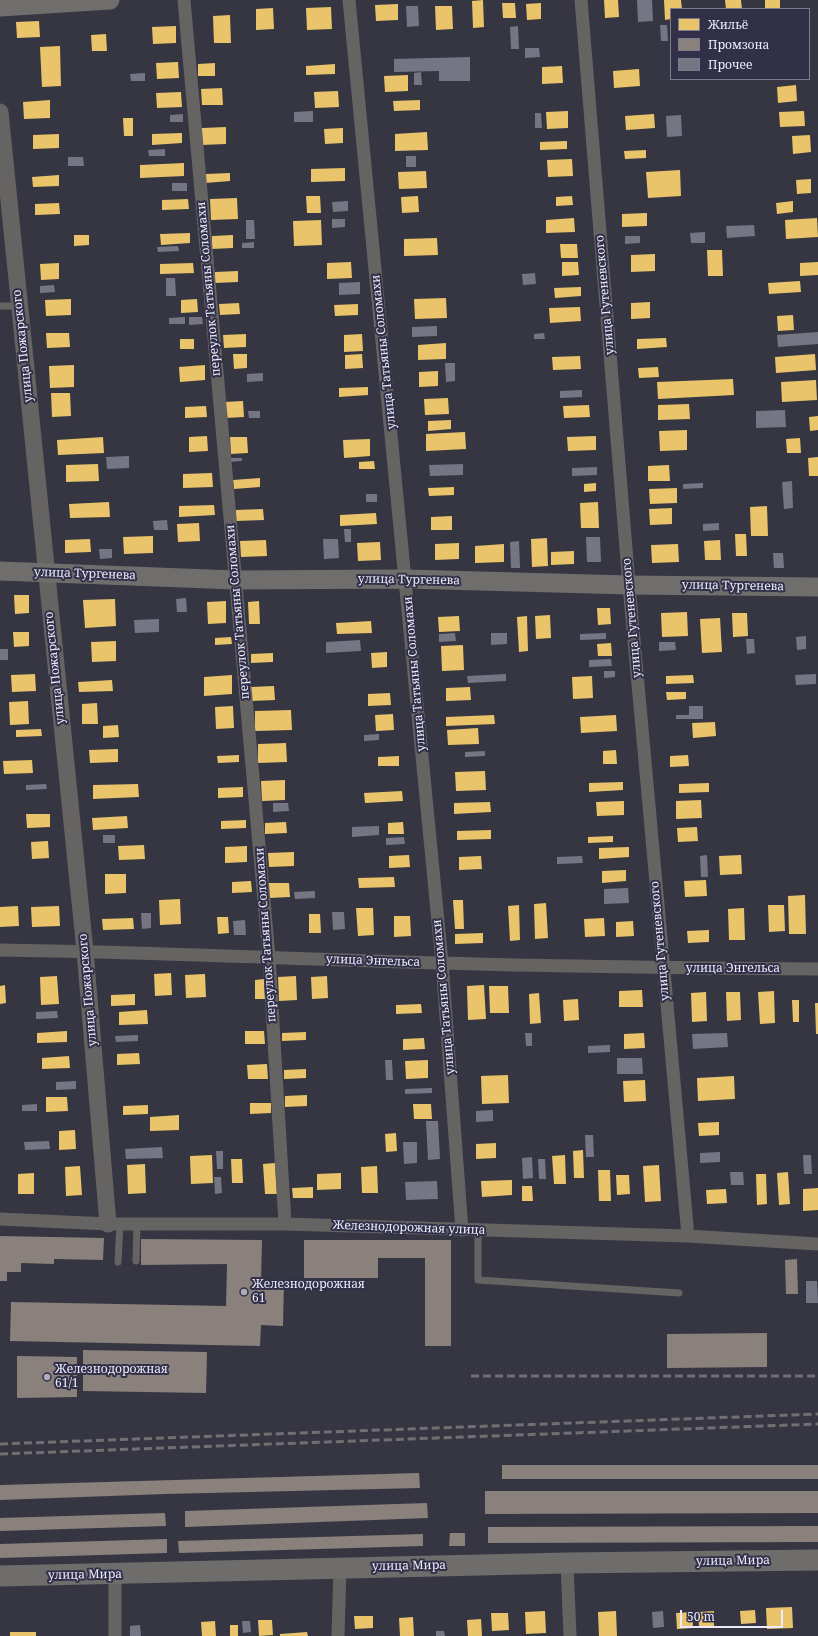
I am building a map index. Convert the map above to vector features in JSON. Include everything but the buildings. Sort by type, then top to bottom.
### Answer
[{"type":"main road","points":[[0,7],[110,0]]},
{"type":"main road","name":"улица Тургенева","points":[[0,572],[46,572],[235,580],[406,579],[818,588]]},
{"type":"main road","name":"улица Мира","points":[[0,1576],[566,1563],[818,1560]]},
{"type":"street","name":"переулок Татьяны Соломахи","points":[[184,0],[269,957],[285,1224]]},
{"type":"street","name":"улица Татьяны Соломахи","points":[[349,0],[442,963],[462,1230]]},
{"type":"street","name":"улица Гутеневского","points":[[581,0],[629,585],[688,1236]]},
{"type":"street","name":"улица Пожарского","points":[[0,112],[114,1224]]},
{"type":"street","name":"улица Энгельса","points":[[0,950],[85,951],[442,963],[663,968],[818,969]]},
{"type":"street","name":"Железнодорожная улица","points":[[0,1219],[114,1224],[285,1224],[688,1236],[818,1244]]},
{"type":"street","points":[[566,1563],[570,1636]]},
{"type":"street","points":[[338,1636],[340,1568]]},
{"type":"street","points":[[114,1574],[115,1636]]},
{"type":"lane","points":[[0,306],[19,306]]},
{"type":"lane","points":[[114,1224],[118,1262]]},
{"type":"lane","points":[[136,1224],[136,1261]]},
{"type":"lane","points":[[478,1230],[478,1280],[679,1293]]},
{"type":"railway","points":[[471,1376],[818,1376]]},
{"type":"railway","points":[[0,1444],[818,1414]]},
{"type":"railway","points":[[0,1454],[818,1424]]},
{"type":"place","name":"Железнодорожная 61","points":[[244,1292]]},
{"type":"place","name":"Железнодорожная 61/1","points":[[47,1377]]}]
